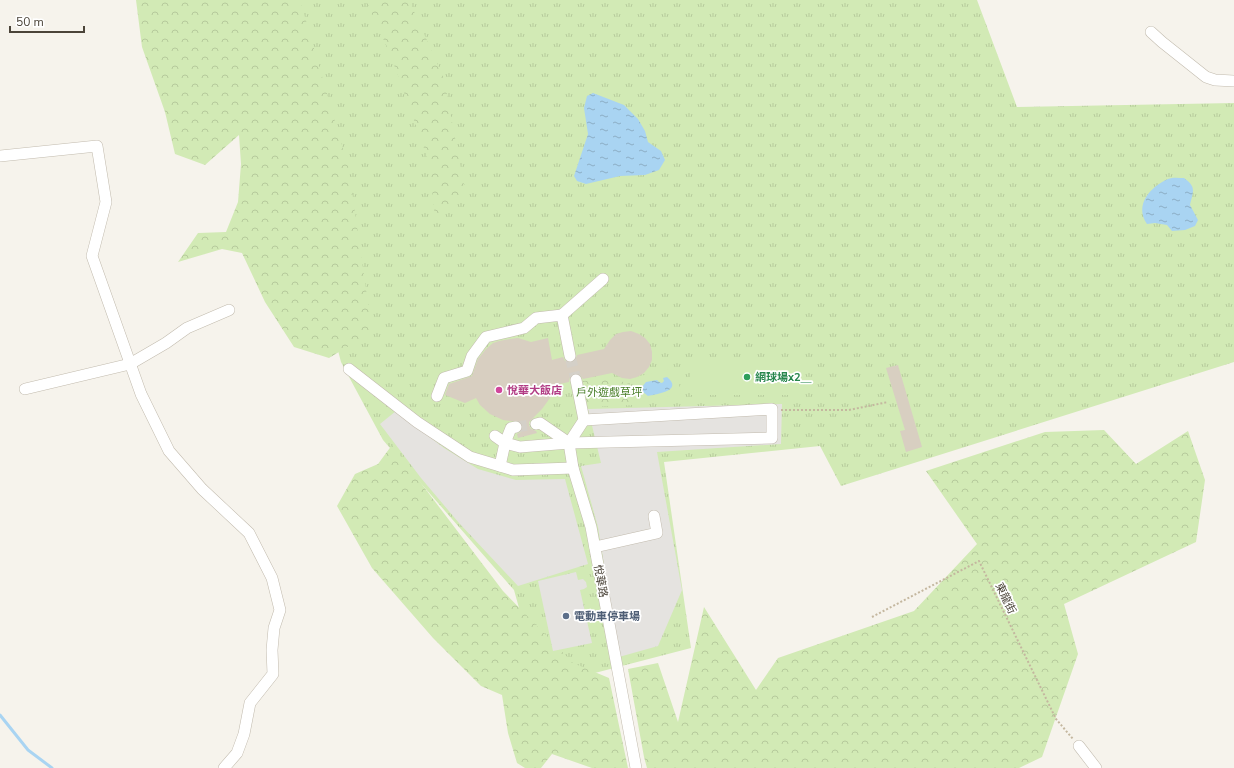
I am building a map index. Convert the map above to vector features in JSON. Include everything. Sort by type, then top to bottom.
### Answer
[{"type":"street","points":[[1152,32],[1162,42],[1206,77],[1214,80],[1234,81]]},
{"type":"street","points":[[0,156],[97,146],[106,202],[92,256],[140,394],[169,451],[202,489],[249,533],[272,578],[280,610],[274,628],[272,650],[273,674],[250,702],[244,734],[237,753],[224,768]]},
{"type":"street","points":[[438,396],[444,378],[467,371],[472,356],[486,337],[524,328],[536,318],[562,315],[603,279]]},
{"type":"street","points":[[25,389],[130,364],[166,343],[187,328],[229,310]]},
{"type":"street","points":[[562,315],[570,356]]},
{"type":"street","points":[[349,369],[417,422],[470,457],[513,470],[573,468]]},
{"type":"street","points":[[569,443],[584,420],[576,380]]},
{"type":"street","points":[[495,436],[505,443],[520,447],[569,443],[772,438],[772,410],[584,420]]},
{"type":"street","points":[[536,424],[540,423],[569,443]]},
{"type":"street","points":[[500,466],[505,443],[511,428],[516,427]]},
{"type":"street","name":"悅華路","points":[[569,443],[573,468],[591,527],[636,768]]},
{"type":"street","points":[[595,547],[657,533],[654,516]]},
{"type":"street","points":[[1078,746],[1096,768]]},
{"type":"path","points":[[772,410],[849,410],[888,402]]},
{"type":"path","name":"東龍街","points":[[872,617],[979,561],[1056,719],[1078,746]]},
{"type":"green space","points":[[136,0],[300,0],[349,170],[372,332],[329,358],[294,347],[265,302],[242,253],[222,249],[178,262],[198,233],[226,232],[238,202],[241,164],[239,135],[205,165],[175,154],[165,112],[142,47]]},
{"type":"green space","points":[[246,0],[977,0],[1017,107],[1234,103],[1234,362],[841,486],[820,446],[664,462],[691,648],[541,687],[514,590],[383,440],[341,362]]},
{"type":"green space","points":[[365,0],[409,0],[444,79],[466,196],[435,218],[429,162],[389,51]]},
{"type":"green space","name":"網球場x2＿","points":[[690,359],[804,359],[804,395],[690,395]]},
{"type":"green space","points":[[676,368],[681,394],[640,403],[635,377]]},
{"type":"green space","name":"戶外遊戲草坪","points":[[611,377],[631,385],[635,405],[586,407],[583,381]]},
{"type":"green space","points":[[1104,430],[1136,464],[1188,431],[1205,480],[1196,542],[1064,604],[1078,654],[1042,757],[1019,768],[647,768],[628,669],[658,663],[678,722],[704,607],[756,690],[778,658],[914,611],[977,544],[926,471],[1045,432]]},
{"type":"green space","points":[[392,445],[503,591],[573,663],[609,678],[628,768],[592,768],[552,754],[541,768],[525,768],[517,763],[508,733],[502,695],[481,686],[433,638],[372,568],[337,506],[355,474],[378,464]]},
{"type":"shaded area","points":[[782,404],[781,444],[657,452],[682,590],[658,646],[619,657],[598,527],[581,466],[601,463],[588,409]]},
{"type":"shaded area","points":[[396,411],[444,448],[478,469],[516,480],[565,479],[588,564],[518,586],[459,523],[421,478],[380,424]]},
{"type":"shaded area","name":"電動車停車場","points":[[576,572],[578,580],[583,579],[586,582],[587,587],[580,590],[592,643],[553,651],[538,581]]},
{"type":"water","points":[[593,93],[624,105],[638,119],[645,131],[648,142],[661,151],[665,160],[659,170],[645,175],[620,176],[586,184],[577,181],[574,176],[588,134],[584,108],[587,96]]},
{"type":"water","points":[[1184,178],[1191,184],[1193,190],[1190,205],[1198,220],[1195,226],[1185,230],[1172,231],[1167,225],[1155,223],[1147,224],[1143,217],[1142,210],[1146,197],[1150,192],[1161,182],[1168,179]]},
{"type":"water","points":[[667,377],[671,382],[671,389],[662,393],[648,396],[643,392],[642,387],[646,382],[657,380],[662,383],[664,381],[663,378]]},
{"type":"building","name":"悅華大飯店","points":[[631,331],[645,338],[650,344],[652,360],[644,373],[630,379],[622,378],[612,373],[583,379],[579,374],[575,373],[570,377],[569,382],[555,385],[550,398],[542,409],[529,422],[531,429],[537,433],[518,438],[517,434],[521,432],[523,426],[519,421],[503,420],[490,414],[480,405],[476,398],[465,403],[445,395],[449,384],[472,376],[478,359],[493,343],[518,338],[531,342],[548,338],[552,360],[563,357],[565,361],[571,363],[575,361],[577,355],[604,349],[616,334]]},
{"type":"building","points":[[898,365],[922,447],[906,452],[900,431],[905,430],[886,368]]},
{"type":"waterway","points":[[0,715],[28,750],[52,768]]},
{"type":"tunnel","points":[[570,356],[576,380]]},
{"type":"tunnel","points":[[516,427],[536,424]]},
{"type":"place","name":"網球場x2＿","points":[[747,377]]},
{"type":"place","name":"悅華大飯店","points":[[499,390]]},
{"type":"place","name":"電動車停車場","points":[[566,616]]}]
